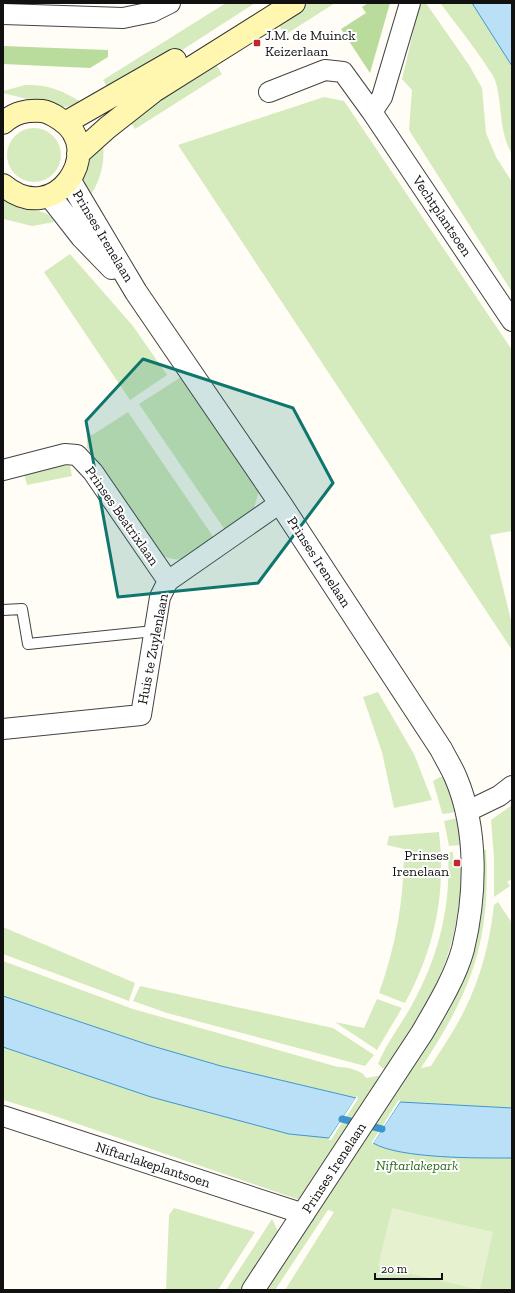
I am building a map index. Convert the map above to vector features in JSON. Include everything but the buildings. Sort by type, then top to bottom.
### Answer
[{"type":"main road","points":[[66,123],[152,74],[266,3]]},
{"type":"main road","points":[[78,154],[107,128],[154,91],[294,3]]},
{"type":"main road","points":[[3,185],[13,194],[31,199],[50,196],[70,181],[76,168],[78,154],[75,137],[66,123],[48,112],[29,110],[5,116]]},
{"type":"street","points":[[3,14],[123,18],[152,12],[170,3]]},
{"type":"street","points":[[372,112],[382,97],[410,3]]},
{"type":"street","name":"Vechtplantsoen","points":[[269,92],[325,70],[343,72],[372,112],[512,321]]},
{"type":"street","name":"Prinses Irenelaan","points":[[70,181],[136,292],[280,503],[441,749],[456,779],[466,812],[471,848],[472,880],[471,904],[463,950],[439,1003],[304,1214],[252,1290]]},
{"type":"street","name":"Prinses Irenelaan","points":[[50,196],[82,237],[136,292]]},
{"type":"street","name":"Prinses Beatrixlaan","points":[[3,470],[65,454],[77,455],[93,472],[168,581]]},
{"type":"street","name":"Huis te Zuylenlaan","points":[[3,729],[141,715],[160,597],[168,581],[280,503]]},
{"type":"street","points":[[466,812],[499,796],[512,786]]},
{"type":"street","name":"Niftarlakeplantsoen","points":[[3,1116],[304,1214]]},
{"type":"lane","points":[[3,610],[22,609],[28,644],[154,631]]},
{"type":"highlighted area","points":[[143,359],[293,408],[333,483],[258,583],[118,597],[86,421]]},
{"type":"green space","points":[[226,3],[255,3],[179,52],[109,90],[103,80]]},
{"type":"green space","points":[[304,3],[335,3],[285,35],[276,21]]},
{"type":"green space","points":[[368,3],[390,3],[370,73],[341,29],[366,13],[362,7]]},
{"type":"green space","points":[[420,3],[426,3],[469,65],[482,88],[486,133],[496,157],[512,182],[512,292],[409,130],[412,90],[402,79]]},
{"type":"green space","points":[[440,3],[472,3],[512,66],[512,154],[505,136],[494,78],[484,62]]},
{"type":"green space","points":[[3,46],[108,50],[108,57],[90,68],[3,64]]},
{"type":"green space","points":[[213,60],[222,74],[135,129],[129,119]]},
{"type":"green space","points":[[25,85],[54,89],[81,102],[75,105],[62,107],[27,102],[27,99],[3,93],[3,91]]},
{"type":"green space","points":[[324,97],[344,101],[512,350],[512,531],[490,535],[512,624],[512,650],[178,145]]},
{"type":"green space","points":[[34,128],[44,130],[53,136],[59,145],[61,155],[59,165],[53,174],[44,180],[34,182],[24,180],[15,174],[9,165],[7,155],[9,145],[15,136],[24,130]]},
{"type":"green space","points":[[103,142],[103,165],[96,185],[88,199],[84,182],[85,168],[92,155]]},
{"type":"green space","points":[[3,199],[18,207],[35,210],[49,215],[54,222],[32,226],[4,219]]},
{"type":"green space","points":[[70,254],[133,326],[167,375],[130,400],[44,272]]},
{"type":"green space","points":[[181,377],[259,491],[253,511],[225,530],[139,404]]},
{"type":"green space","points":[[128,412],[214,538],[195,553],[183,559],[169,558],[161,555],[87,448],[87,436],[94,434]]},
{"type":"green space","points":[[66,465],[70,466],[72,476],[27,485],[24,473]]},
{"type":"green space","points":[[378,692],[414,754],[432,800],[394,808],[382,752],[363,697]]},
{"type":"green space","points":[[440,777],[445,777],[455,812],[442,813],[433,781]]},
{"type":"green space","points":[[512,805],[512,879],[507,882],[510,886],[494,897],[494,858],[491,820]]},
{"type":"green space","points":[[457,818],[460,845],[449,846],[444,821]]},
{"type":"green space","points":[[439,832],[441,877],[436,920],[424,962],[405,1003],[379,993],[390,958],[398,922],[404,868],[404,849],[387,845],[389,836]]},
{"type":"green space","name":"Niftarlakepark","points":[[482,850],[486,850],[487,883],[485,912],[481,939],[474,965],[465,990],[453,1015],[421,1068],[431,1066],[457,1025],[470,998],[484,959],[494,905],[498,902],[512,923],[512,1290],[285,1290],[334,1212],[328,1210],[275,1290],[266,1290],[320,1207],[46,1113],[3,1100],[3,961],[133,1009],[338,1067],[354,1070],[364,1075],[366,1078],[411,1070],[455,999],[468,964],[478,927],[482,889]]},
{"type":"green space","points":[[453,852],[454,866],[461,867],[455,926],[449,951],[440,975],[417,1021],[385,1070],[378,1064],[423,984],[437,948],[445,911],[448,854]]},
{"type":"green space","points":[[3,927],[135,983],[129,1001],[3,954]]},
{"type":"green space","points":[[140,986],[333,1028],[374,1055],[365,1066],[167,1013],[133,1001]]},
{"type":"green space","points":[[377,999],[402,1008],[377,1050],[335,1022],[364,1028]]},
{"type":"green space","points":[[174,1208],[255,1232],[218,1290],[166,1290],[169,1215]]},
{"type":"green space","points":[[392,1208],[493,1232],[480,1290],[378,1266]]},
{"type":"green space","points":[[272,1219],[278,1231],[240,1290],[226,1290]]},
{"type":"water","points":[[472,3],[512,3],[512,66]]},
{"type":"water","points":[[3,996],[149,1045],[221,1066],[356,1098],[329,1138],[289,1134],[151,1097],[3,1047]]},
{"type":"water","points":[[400,1102],[512,1108],[512,1158],[420,1155],[385,1148],[373,1143]]},
{"type":"pier","points":[[357,1096],[358,1099],[331,1140],[328,1140]]},
{"type":"pier","points":[[401,1100],[372,1145],[372,1142],[398,1101]]},
{"type":"waterway","points":[[342,1119],[382,1129]]},
{"type":"place","name":"J.M. de Muinck Keizerlaan","points":[[257,43]]},
{"type":"place","name":"Prinses Irenelaan","points":[[457,863]]}]
